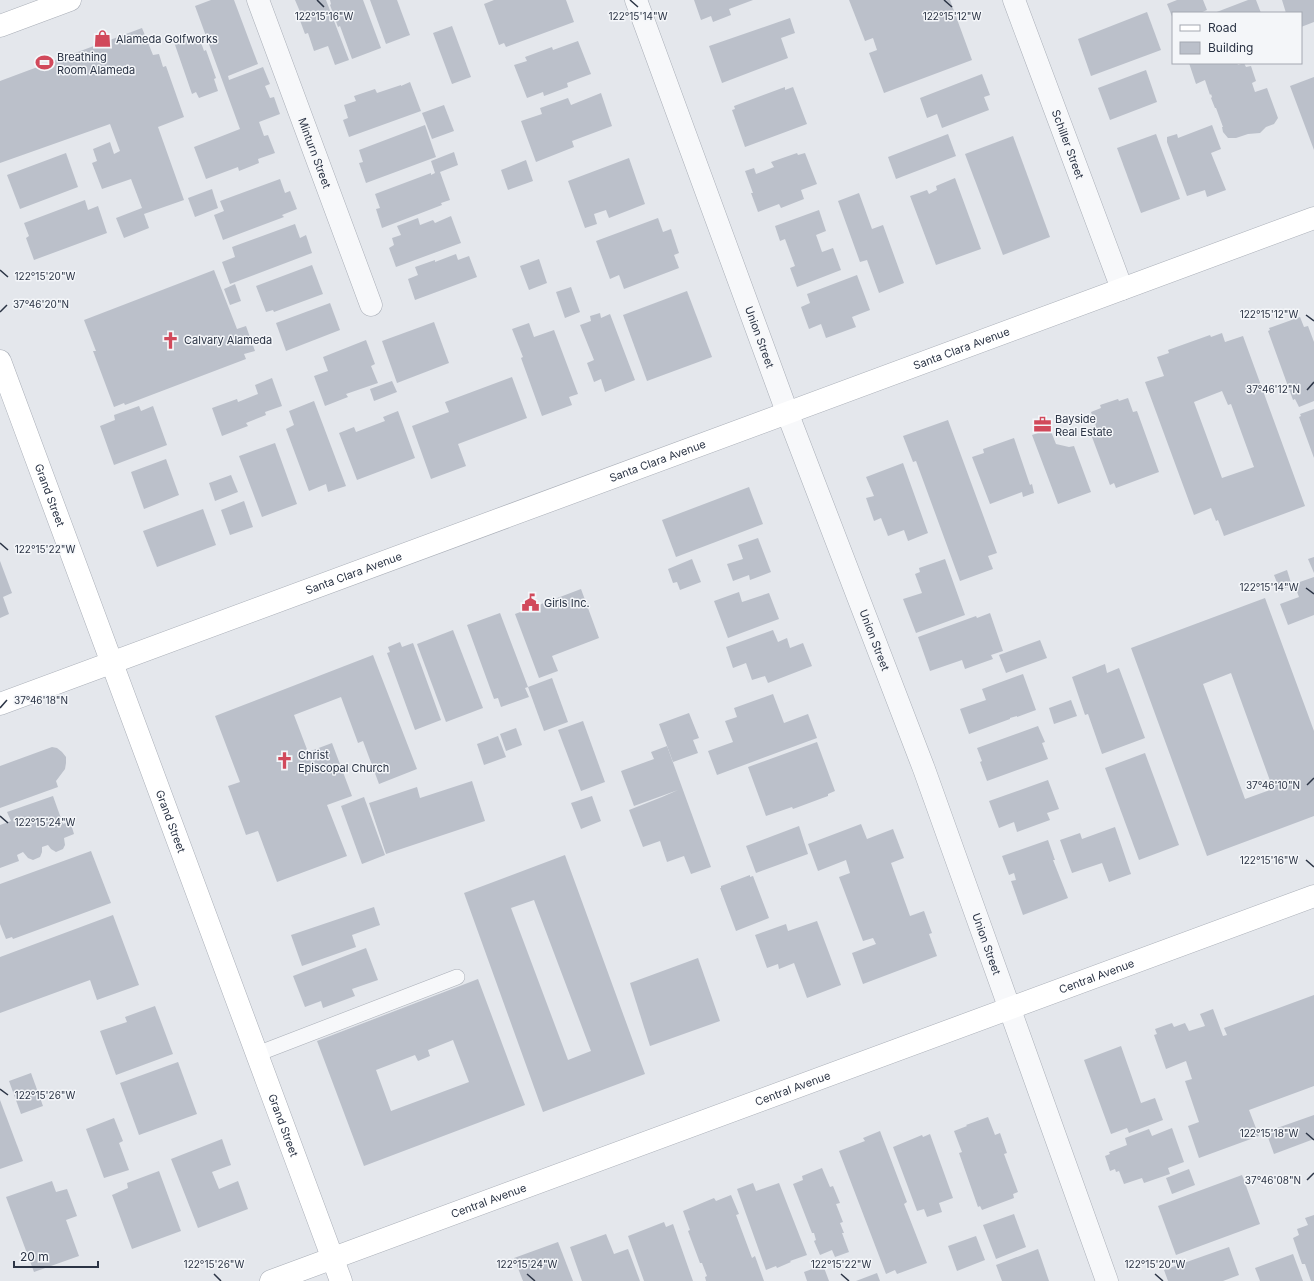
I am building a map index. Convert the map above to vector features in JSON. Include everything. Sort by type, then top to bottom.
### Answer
[{"type":"street","points":[[0,26],[70,0]]},
{"type":"street","name":"Minturn Street","points":[[258,0],[371,305]]},
{"type":"street","name":"Union Street","points":[[636,0],[787,412],[924,769],[1107,1281]]},
{"type":"street","name":"Schiller Street","points":[[1014,0],[1122,289]]},
{"type":"street","name":"Santa Clara Avenue","points":[[0,704],[1314,218]]},
{"type":"street","name":"Grand Street","points":[[0,361],[341,1281]]},
{"type":"street","name":"Central Avenue","points":[[271,1281],[1314,896]]},
{"type":"lane","points":[[257,1054],[457,977]]},
{"type":"building","points":[[211,0],[234,0],[258,64],[228,76],[229,80],[263,67],[270,84],[265,86],[270,98],[274,97],[280,114],[259,122],[264,136],[268,135],[275,153],[258,159],[259,163],[239,171],[238,167],[206,179],[194,147],[240,129],[195,6]]},
{"type":"building","points":[[295,0],[326,0],[349,60],[335,65],[328,46],[314,51],[308,33],[305,34],[298,15],[301,14]]},
{"type":"building","points":[[330,0],[363,0],[381,48],[352,59],[340,26],[338,27],[330,5]]},
{"type":"building","points":[[370,0],[397,0],[410,35],[386,44]]},
{"type":"building","points":[[494,0],[566,0],[574,22],[506,47],[504,43],[499,45],[484,4]]},
{"type":"building","points":[[694,0],[753,0],[729,9],[731,15],[713,22],[711,16],[701,20]]},
{"type":"building","points":[[849,0],[950,0],[972,60],[884,93],[869,53],[877,50],[873,38],[865,41]]},
{"type":"building","points":[[1177,0],[1203,0],[1207,10],[1202,12],[1172,12],[1172,16],[1167,4]]},
{"type":"building","points":[[1248,0],[1256,0],[1261,12],[1217,12]]},
{"type":"building","points":[[1282,0],[1314,0],[1314,22],[1302,27],[1302,12],[1286,12]]},
{"type":"building","points":[[1147,12],[1161,50],[1091,76],[1078,39]]},
{"type":"building","points":[[790,18],[795,33],[781,38],[788,58],[722,83],[709,46]]},
{"type":"building","points":[[452,26],[471,77],[452,84],[433,33]]},
{"type":"building","points":[[142,28],[153,55],[159,54],[163,67],[166,66],[184,117],[158,127],[184,200],[144,214],[149,228],[124,238],[116,218],[142,208],[131,179],[102,189],[92,163],[97,161],[93,149],[110,142],[114,154],[120,151],[110,124],[0,163],[0,81]]},
{"type":"building","points":[[191,36],[192,40],[199,37],[204,51],[206,50],[216,78],[214,79],[218,91],[199,98],[196,92],[192,94],[174,42]]},
{"type":"building","points":[[578,41],[591,74],[567,83],[568,87],[544,96],[543,92],[527,98],[514,65],[527,61],[525,57],[552,47],[553,50]]},
{"type":"building","points":[[1189,64],[1244,64],[1246,67],[1251,66],[1256,81],[1252,83],[1255,92],[1267,88],[1278,118],[1274,124],[1266,127],[1260,133],[1248,134],[1236,138],[1228,138],[1223,132],[1223,127],[1205,80],[1196,84]]},
{"type":"building","points":[[1146,70],[1157,102],[1110,120],[1098,88]]},
{"type":"building","points":[[982,74],[990,95],[984,97],[989,110],[942,128],[937,114],[927,118],[920,98]]},
{"type":"building","points":[[1314,77],[1314,150],[1290,86]]},
{"type":"building","points":[[410,82],[421,111],[349,137],[343,120],[348,118],[344,105],[356,101],[354,96],[375,89],[377,93]]},
{"type":"building","points":[[785,87],[785,90],[793,87],[807,124],[745,147],[732,110],[735,109],[734,106]]},
{"type":"building","points":[[601,93],[612,126],[572,141],[574,147],[536,162],[521,121],[542,114],[540,108],[568,98],[571,105]]},
{"type":"building","points":[[444,105],[454,131],[432,139],[422,113]]},
{"type":"building","points":[[425,125],[436,157],[366,183],[359,163],[363,162],[359,150]]},
{"type":"building","points":[[1212,125],[1221,149],[1211,153],[1226,190],[1207,197],[1205,190],[1187,196],[1167,142],[1167,137],[1177,134],[1178,138]]},
{"type":"building","points":[[948,134],[956,156],[896,179],[888,157]]},
{"type":"building","points":[[1156,134],[1180,199],[1141,213],[1117,148]]},
{"type":"building","points":[[1013,136],[1050,237],[1003,255],[965,154]]},
{"type":"building","points":[[454,152],[458,165],[440,172],[450,200],[441,203],[442,205],[382,228],[376,209],[380,208],[375,194],[431,173],[431,175],[435,173],[431,161]]},
{"type":"building","points":[[66,153],[78,187],[20,209],[7,175]]},
{"type":"building","points":[[797,153],[798,155],[805,153],[817,184],[801,190],[804,199],[781,208],[779,204],[758,212],[745,171],[754,168],[756,174],[774,167],[771,162]]},
{"type":"building","points":[[629,158],[645,204],[609,218],[606,210],[594,214],[597,224],[585,228],[568,181]]},
{"type":"building","points":[[526,160],[533,181],[508,190],[501,170]]},
{"type":"building","points":[[955,178],[981,249],[936,265],[910,196],[927,190],[929,194],[937,190],[936,186]]},
{"type":"building","points":[[280,179],[285,193],[290,191],[297,209],[282,215],[284,217],[223,240],[214,215],[224,211],[220,201]]},
{"type":"building","points":[[212,189],[218,208],[195,217],[188,198]]},
{"type":"building","points":[[859,193],[872,229],[883,225],[904,283],[879,293],[867,260],[860,262],[838,201]]},
{"type":"building","points":[[85,200],[88,210],[98,206],[107,233],[34,260],[26,238],[29,236],[24,223]]},
{"type":"building","points":[[819,210],[826,231],[816,235],[822,252],[833,248],[841,270],[797,287],[790,268],[795,266],[785,239],[780,241],[775,226]]},
{"type":"building","points":[[451,216],[461,243],[396,267],[389,248],[394,245],[392,238],[401,235],[397,226],[418,218],[420,225],[433,220],[435,223]]},
{"type":"building","points":[[658,218],[663,232],[671,229],[679,253],[674,255],[679,268],[624,289],[619,275],[610,279],[596,241]]},
{"type":"building","points":[[295,224],[300,238],[306,235],[312,253],[230,284],[222,262],[235,257],[232,247]]},
{"type":"building","points":[[456,254],[458,260],[469,256],[477,277],[415,300],[408,279],[418,275],[415,267],[435,260],[435,262]]},
{"type":"building","points":[[539,259],[547,283],[529,290],[520,266]]},
{"type":"building","points":[[312,265],[323,294],[274,312],[273,310],[266,312],[256,286]]},
{"type":"building","name":"Calvary Alameda","points":[[214,270],[237,329],[246,326],[255,351],[244,354],[246,359],[125,405],[124,403],[114,407],[93,351],[96,351],[84,320]]},
{"type":"building","points":[[857,275],[870,310],[852,317],[856,327],[826,338],[821,324],[809,329],[801,307],[810,303],[807,294]]},
{"type":"building","points":[[235,284],[241,301],[230,305],[224,289]]},
{"type":"building","points":[[571,287],[580,312],[565,318],[556,292]]},
{"type":"building","points":[[687,291],[712,357],[647,381],[623,315]]},
{"type":"building","points":[[330,303],[340,330],[286,351],[276,323]]},
{"type":"building","points":[[600,313],[601,318],[610,314],[635,380],[605,392],[601,379],[594,382],[587,363],[594,360],[580,325],[591,321],[590,316]]},
{"type":"building","points":[[1300,317],[1304,327],[1308,326],[1314,342],[1314,401],[1299,407],[1295,399],[1293,400],[1268,331],[1270,330],[1269,328]]},
{"type":"building","points":[[434,322],[449,363],[397,383],[382,341]]},
{"type":"building","points":[[529,323],[534,337],[554,330],[578,394],[569,397],[572,405],[542,416],[521,358],[523,357],[512,329]]},
{"type":"building","points":[[1222,333],[1225,342],[1243,336],[1305,506],[1224,536],[1218,520],[1216,521],[1211,508],[1194,515],[1145,382],[1164,376],[1157,357],[1169,353],[1168,350],[1210,335],[1211,337]],"holes":[[[1222,391],[1228,405],[1231,404],[1254,467],[1222,478],[1194,402]]]},
{"type":"building","points":[[366,340],[375,364],[371,366],[378,383],[346,394],[348,397],[325,406],[314,376],[328,371],[323,357]]},
{"type":"building","points":[[512,377],[527,418],[458,444],[466,466],[431,479],[412,426],[449,412],[445,402]]},
{"type":"building","points":[[272,378],[282,406],[265,412],[266,415],[246,423],[248,426],[222,436],[212,408],[237,399],[238,402],[258,394],[255,385]]},
{"type":"building","points":[[392,381],[397,392],[374,401],[370,389]]},
{"type":"building","points":[[1128,398],[1133,412],[1137,411],[1159,472],[1116,488],[1114,483],[1110,485],[1089,429],[1096,426],[1091,412],[1101,408],[1100,405],[1118,399],[1119,401]]},
{"type":"building","points":[[314,401],[346,486],[328,492],[326,484],[309,491],[286,429],[294,425],[289,411]]},
{"type":"building","points":[[139,406],[141,411],[153,406],[167,445],[114,465],[100,426],[115,420],[114,415]]},
{"type":"building","points":[[1314,409],[1314,458],[1299,417],[1301,416],[1300,414]]},
{"type":"building","points":[[398,411],[415,458],[357,480],[339,433],[354,427],[356,432],[385,421],[383,417]]},
{"type":"building","points":[[948,420],[997,553],[988,556],[993,569],[960,581],[916,461],[913,462],[903,436]]},
{"type":"building","points":[[1050,429],[1056,444],[1069,447],[1074,446],[1091,492],[1058,504],[1032,435]]},
{"type":"building","points":[[1014,438],[1034,493],[1023,497],[1022,492],[990,504],[972,457],[984,453],[983,449]]},
{"type":"building","points":[[275,443],[297,504],[262,517],[239,456]]},
{"type":"building","points":[[166,459],[179,495],[144,509],[131,472]]},
{"type":"building","points":[[903,463],[928,533],[908,541],[904,530],[888,536],[881,518],[874,521],[866,498],[874,496],[866,477]]},
{"type":"building","points":[[231,475],[238,492],[215,501],[209,483]]},
{"type":"building","points":[[749,487],[763,524],[676,557],[662,520]]},
{"type":"building","points":[[244,501],[253,527],[230,535],[221,510]]},
{"type":"building","points":[[203,509],[216,545],[157,567],[143,531]]},
{"type":"building","points":[[758,538],[771,572],[750,580],[749,575],[733,581],[727,564],[743,559],[738,545]]},
{"type":"building","points":[[1314,557],[1314,573],[1308,559]]},
{"type":"building","points":[[692,559],[701,582],[680,590],[677,582],[673,583],[668,569]]},
{"type":"building","points":[[945,559],[965,615],[916,633],[903,599],[922,593],[915,574],[920,572],[919,568]]},
{"type":"building","points":[[0,561],[12,593],[3,597],[9,614],[0,618]]},
{"type":"building","points":[[1287,570],[1292,586],[1280,590],[1274,575]]},
{"type":"building","points":[[1314,577],[1314,615],[1288,625],[1280,604],[1299,597],[1294,584]]},
{"type":"building","points":[[581,589],[599,638],[552,656],[558,671],[539,678],[515,614]]},
{"type":"building","points":[[739,592],[742,602],[769,593],[779,619],[728,638],[714,601]]},
{"type":"building","points":[[1265,598],[1314,731],[1314,816],[1207,856],[1131,648]],"holes":[[[1231,673],[1273,789],[1245,799],[1203,684]]]},
{"type":"building","points":[[500,613],[528,687],[525,688],[529,697],[501,707],[498,698],[494,699],[467,625]]},
{"type":"building","points":[[990,613],[1003,651],[991,655],[993,659],[965,669],[962,660],[930,671],[918,637],[976,616],[977,618]]},
{"type":"building","points":[[453,630],[483,708],[446,722],[417,644]]},
{"type":"building","points":[[773,630],[778,642],[787,638],[790,648],[803,643],[812,666],[768,683],[765,676],[752,680],[746,663],[733,668],[726,647]]},
{"type":"building","points":[[1040,640],[1047,658],[1006,673],[999,655]]},
{"type":"building","points":[[400,642],[402,647],[413,643],[441,720],[415,730],[387,653],[390,652],[388,647]]},
{"type":"building","name":"Christ Episcopal Church","points":[[373,655],[417,769],[379,784],[363,741],[358,743],[341,697],[294,715],[308,752],[332,743],[352,796],[327,805],[347,856],[277,882],[258,831],[246,835],[228,786],[240,782],[215,716]]},
{"type":"building","points":[[1105,664],[1107,673],[1119,668],[1145,738],[1102,754],[1088,714],[1085,715],[1072,677]]},
{"type":"building","points":[[1023,674],[1036,710],[1010,718],[969,734],[960,709],[986,700],[982,689]]},
{"type":"building","points":[[552,678],[568,722],[544,731],[528,687]]},
{"type":"building","points":[[773,694],[784,723],[808,714],[817,738],[717,775],[708,751],[733,742],[725,721],[737,717],[734,708]]},
{"type":"building","points":[[1071,700],[1077,716],[1054,724],[1049,708]]},
{"type":"building","points":[[689,713],[699,738],[693,740],[698,753],[673,762],[659,724]]},
{"type":"building","points":[[583,721],[605,782],[581,791],[558,730]]},
{"type":"building","points":[[1038,726],[1045,742],[1042,743],[1048,759],[987,781],[977,748]]},
{"type":"building","points":[[516,728],[522,745],[506,751],[500,734]]},
{"type":"building","points":[[498,736],[506,757],[484,765],[477,744]]},
{"type":"building","points":[[817,742],[835,791],[828,794],[828,796],[793,809],[792,807],[766,816],[748,767]]},
{"type":"building","points":[[667,746],[711,867],[691,874],[684,856],[667,862],[660,841],[643,847],[629,810],[678,790],[634,806],[621,771],[654,759],[651,752]]},
{"type":"building","points":[[52,747],[57,748],[66,757],[65,769],[56,781],[58,787],[0,808],[0,766]]},
{"type":"building","points":[[1145,753],[1179,845],[1139,860],[1105,768]]},
{"type":"building","points":[[1048,780],[1059,809],[1047,813],[1050,820],[1017,832],[1014,822],[999,828],[989,801]]},
{"type":"building","points":[[472,781],[485,821],[386,854],[369,803],[417,787],[420,798]]},
{"type":"building","points":[[53,796],[63,824],[70,821],[74,834],[64,838],[65,845],[63,849],[56,852],[48,845],[42,847],[40,857],[33,860],[28,858],[23,852],[17,855],[19,861],[0,868],[0,825],[11,821],[7,812]]},
{"type":"building","points":[[592,796],[601,821],[581,829],[571,803]]},
{"type":"building","points":[[364,797],[385,855],[362,864],[341,806]]},
{"type":"building","points":[[861,824],[867,839],[893,829],[904,858],[891,863],[910,916],[924,911],[932,933],[929,934],[937,956],[863,984],[852,953],[876,944],[873,938],[863,941],[839,877],[850,873],[846,860],[818,871],[808,844]]},
{"type":"building","points":[[799,826],[808,854],[756,873],[746,846]]},
{"type":"building","points":[[1115,827],[1131,874],[1109,882],[1102,863],[1072,873],[1060,840],[1080,833],[1082,839]]},
{"type":"building","points":[[1048,840],[1055,860],[1053,860],[1068,898],[1023,915],[1011,881],[1016,880],[1014,873],[1009,875],[1002,856]]},
{"type":"building","points":[[91,851],[111,903],[13,939],[12,937],[6,939],[0,924],[0,884]]},
{"type":"building","points":[[565,855],[645,1074],[543,1112],[464,893]],"holes":[[[534,900],[591,1051],[568,1060],[511,908]]]},
{"type":"building","points":[[750,875],[750,877],[753,876],[769,918],[736,931],[720,888],[721,886]]},
{"type":"building","points":[[374,907],[380,925],[352,935],[356,947],[302,966],[291,935]]},
{"type":"building","points":[[113,915],[139,985],[97,1000],[90,980],[0,1013],[0,957]]},
{"type":"building","points":[[817,921],[841,985],[807,998],[794,963],[779,969],[778,964],[767,968],[755,935],[786,924],[788,931]]},
{"type":"building","points":[[366,948],[378,980],[352,989],[355,996],[323,1008],[321,1001],[305,1007],[293,976]]},
{"type":"building","points":[[698,958],[720,1021],[650,1046],[630,983]]},
{"type":"building","points":[[478,979],[525,1105],[364,1166],[317,1041]],"holes":[[[453,1040],[469,1082],[391,1111],[376,1070],[415,1055],[418,1061],[430,1056],[428,1050]]]},
{"type":"building","points":[[1314,995],[1314,1086],[1249,1110],[1259,1136],[1199,1158],[1188,1126],[1199,1122],[1185,1081],[1192,1079],[1186,1061],[1166,1069],[1154,1035],[1157,1034],[1155,1029],[1172,1023],[1174,1027],[1185,1023],[1189,1031],[1205,1026],[1200,1014],[1213,1009],[1223,1036],[1227,1035],[1224,1028]]},
{"type":"building","points":[[155,1006],[173,1054],[116,1075],[100,1031],[127,1022],[125,1017]]},
{"type":"building","points":[[1121,1046],[1141,1103],[1155,1098],[1163,1120],[1129,1133],[1127,1128],[1111,1134],[1084,1060]]},
{"type":"building","points":[[178,1062],[197,1114],[139,1135],[120,1083]]},
{"type":"building","points":[[31,1073],[43,1106],[21,1114],[9,1081]]},
{"type":"building","points":[[0,1100],[23,1161],[0,1169]]},
{"type":"building","points":[[1314,1115],[1314,1139],[1274,1154],[1266,1132]]},
{"type":"building","points":[[988,1117],[995,1135],[1000,1133],[1007,1153],[1004,1154],[1018,1192],[1013,1194],[1014,1198],[982,1210],[980,1206],[978,1207],[959,1153],[962,1152],[954,1131]]},
{"type":"building","points":[[114,1118],[123,1141],[119,1143],[129,1170],[104,1178],[86,1129]]},
{"type":"building","points":[[1172,1128],[1184,1162],[1168,1168],[1170,1174],[1144,1183],[1142,1178],[1124,1184],[1119,1171],[1116,1172],[1115,1169],[1110,1171],[1105,1156],[1110,1154],[1109,1152],[1127,1145],[1125,1138],[1149,1129],[1152,1136]]},
{"type":"building","points":[[880,1131],[907,1202],[904,1204],[927,1263],[897,1274],[895,1270],[886,1274],[839,1151],[865,1141],[863,1138]]},
{"type":"building","points":[[930,1134],[953,1198],[939,1203],[942,1212],[927,1217],[924,1209],[917,1211],[893,1147],[922,1135],[923,1137]]},
{"type":"building","points":[[222,1139],[231,1165],[212,1172],[219,1189],[238,1181],[248,1209],[198,1228],[171,1159]]},
{"type":"building","points":[[822,1168],[830,1187],[833,1186],[840,1203],[836,1204],[843,1222],[840,1223],[844,1233],[842,1233],[849,1252],[835,1257],[832,1250],[820,1255],[814,1241],[816,1240],[814,1233],[812,1233],[793,1184],[803,1180],[802,1176]]},
{"type":"building","points":[[1189,1169],[1195,1185],[1172,1194],[1166,1178]]},
{"type":"building","points":[[159,1171],[181,1231],[132,1249],[112,1195],[128,1188],[127,1183]]},
{"type":"building","points":[[1242,1175],[1260,1224],[1176,1255],[1158,1206]]},
{"type":"building","points":[[52,1181],[56,1192],[67,1189],[77,1216],[66,1220],[79,1256],[34,1272],[6,1197]]},
{"type":"building","points":[[753,1183],[756,1191],[779,1183],[807,1255],[790,1261],[791,1262],[777,1268],[776,1266],[766,1270],[737,1189]]},
{"type":"building","points":[[731,1195],[739,1214],[736,1215],[752,1258],[755,1256],[764,1281],[706,1281],[705,1277],[707,1276],[702,1263],[700,1263],[688,1231],[690,1230],[683,1211],[714,1198],[716,1201]]},
{"type":"building","points":[[1014,1214],[1026,1247],[996,1259],[983,1225]]},
{"type":"building","points":[[1314,1215],[1314,1281],[1311,1281],[1305,1264],[1302,1264],[1293,1238],[1299,1235],[1297,1229],[1308,1225],[1305,1218]]},
{"type":"building","points":[[664,1222],[666,1227],[673,1224],[693,1281],[644,1281],[628,1236]]},
{"type":"building","points":[[606,1234],[614,1254],[628,1249],[640,1281],[582,1281],[570,1247]]},
{"type":"building","points":[[976,1236],[985,1260],[957,1271],[948,1246]]},
{"type":"building","points":[[558,1242],[573,1281],[523,1281],[514,1258]]},
{"type":"building","points":[[1229,1247],[1239,1275],[1223,1281],[1168,1281],[1164,1270]]},
{"type":"building","points":[[1038,1249],[1049,1281],[1002,1281],[996,1265]]},
{"type":"building","points":[[1293,1254],[1303,1281],[1260,1281],[1255,1268]]},
{"type":"building","points":[[823,1265],[829,1281],[807,1281],[804,1272]]},
{"type":"building","points":[[877,1273],[880,1281],[856,1281]]},
{"type":"place","name":"Alameda Golfworks","points":[[103,39]]},
{"type":"place","name":"Breathing Room Alameda","points":[[44,63]]},
{"type":"place","name":"Calvary Alameda","points":[[171,340]]},
{"type":"place","name":"Bayside Real Estate","points":[[1042,425]]},
{"type":"place","name":"Girls Inc.","points":[[531,603]]},
{"type":"place","name":"Christ Episcopal Church","points":[[285,761]]}]
